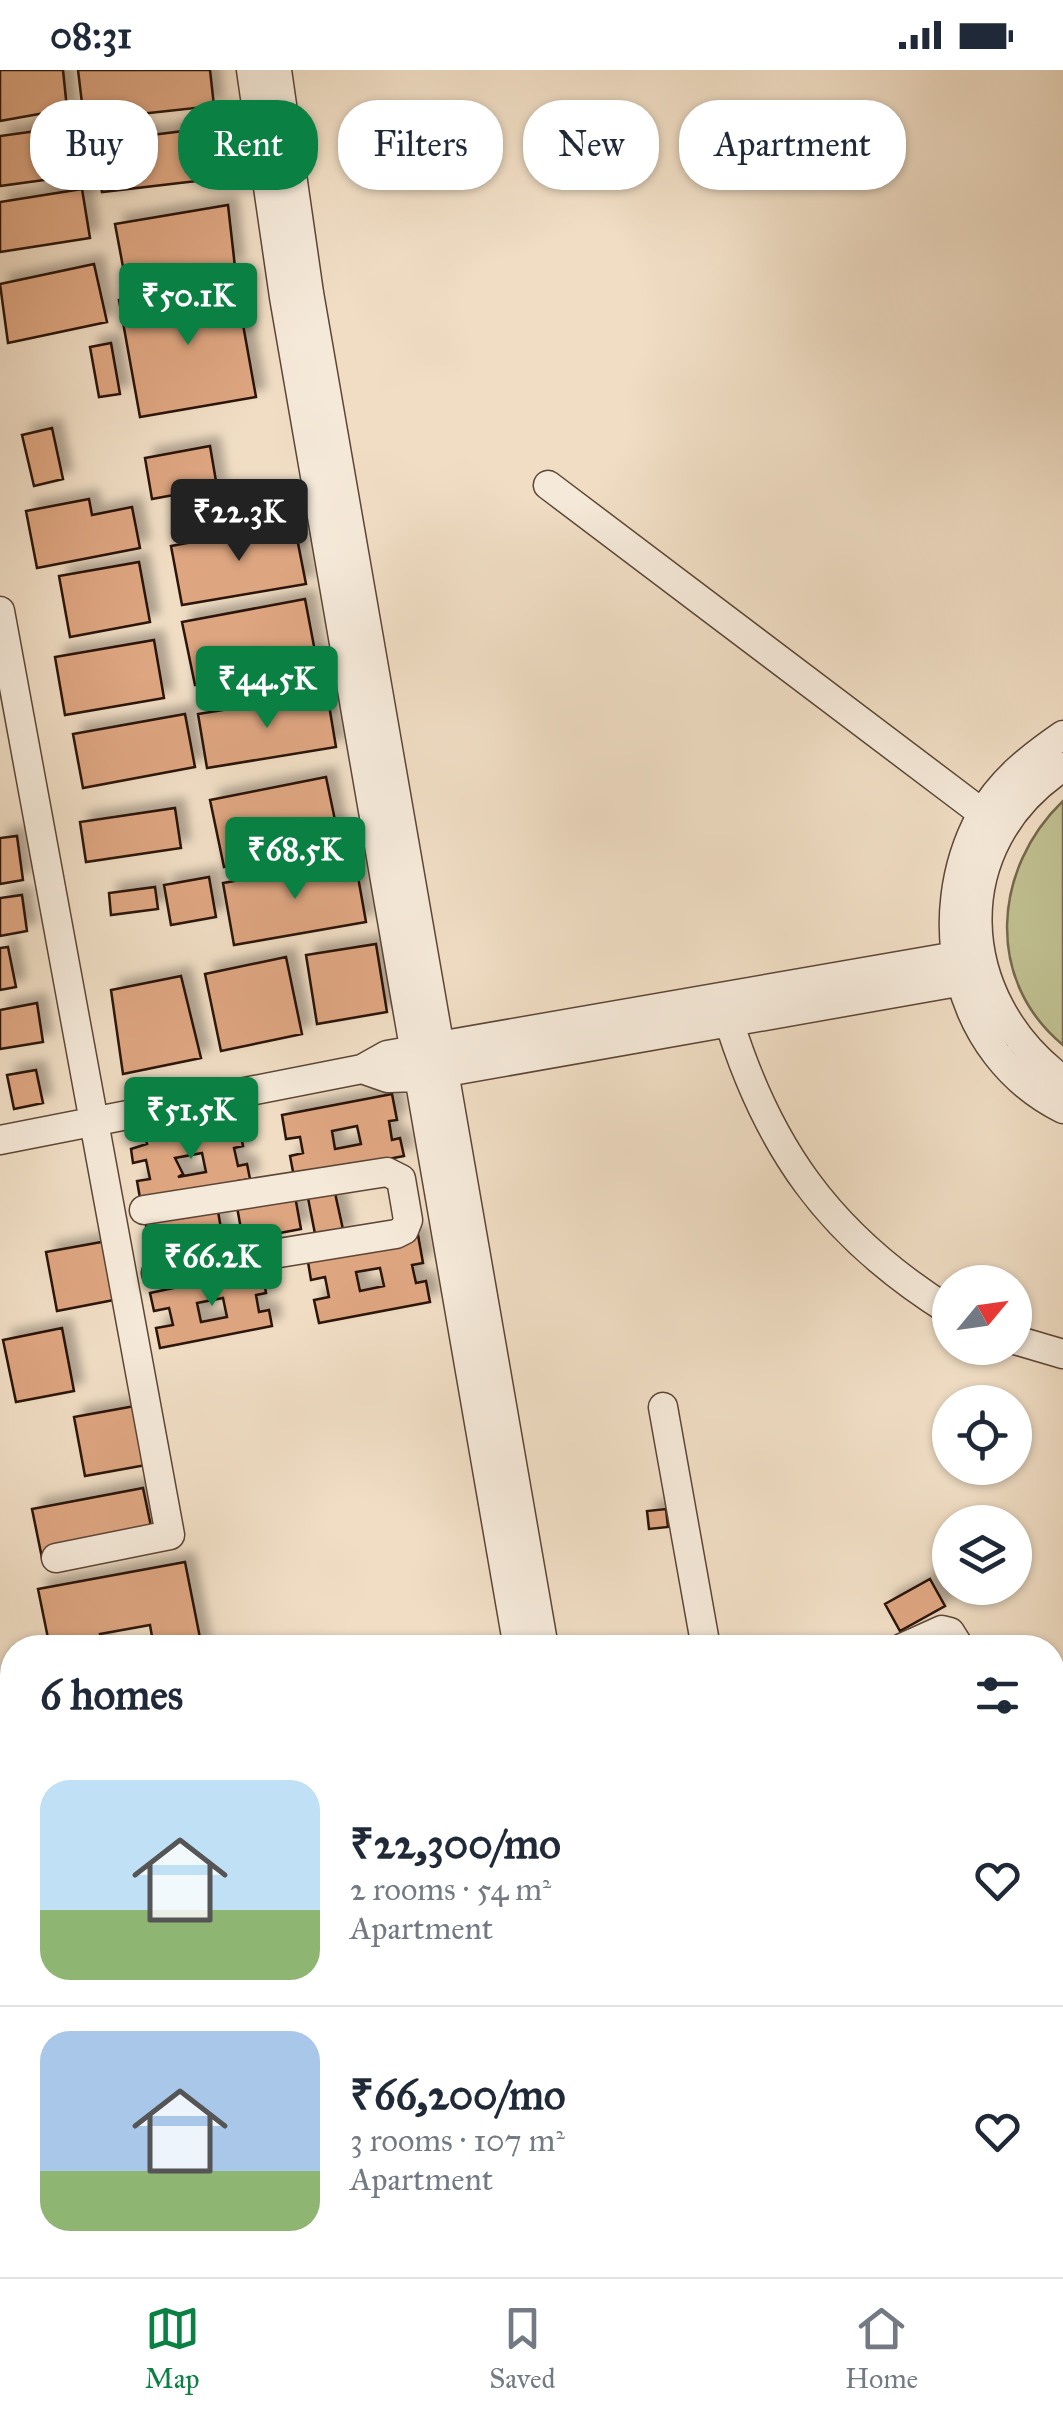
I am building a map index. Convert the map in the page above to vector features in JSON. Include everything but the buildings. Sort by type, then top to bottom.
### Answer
[{"type":"street","points":[[251,70],[284,297],[541,1635]]},
{"type":"street","points":[[277,70],[429,1062],[439,1194],[516,1635]]},
{"type":"street","points":[[548,485],[982,813]]},
{"type":"street","points":[[0,612],[170,1535],[56,1558]]},
{"type":"street","points":[[1063,735],[1004,783],[982,813],[957,877],[952,912],[970,967],[978,1025],[998,1056],[1024,1083],[1063,1110]]},
{"type":"street","points":[[1063,766],[1023,800],[990,855],[970,967],[1018,1040],[1063,1080]]},
{"type":"street","points":[[0,1140],[91,1119],[362,1070],[388,1056],[429,1062],[970,967]]},
{"type":"street","points":[[725,1009],[761,1110],[809,1190],[873,1257],[932,1298]]},
{"type":"street","points":[[144,1210],[387,1172],[402,1179],[408,1220],[404,1230],[396,1234],[156,1273]]},
{"type":"street","points":[[406,1201],[439,1194]]},
{"type":"street","points":[[1032,1345],[1063,1354]]},
{"type":"street","points":[[662,1407],[704,1635]]},
{"type":"shaded area","points":[[1063,801],[1063,1045],[1037,1019],[1020,989],[1010,957],[1007,924],[1011,891],[1022,858]]}]
